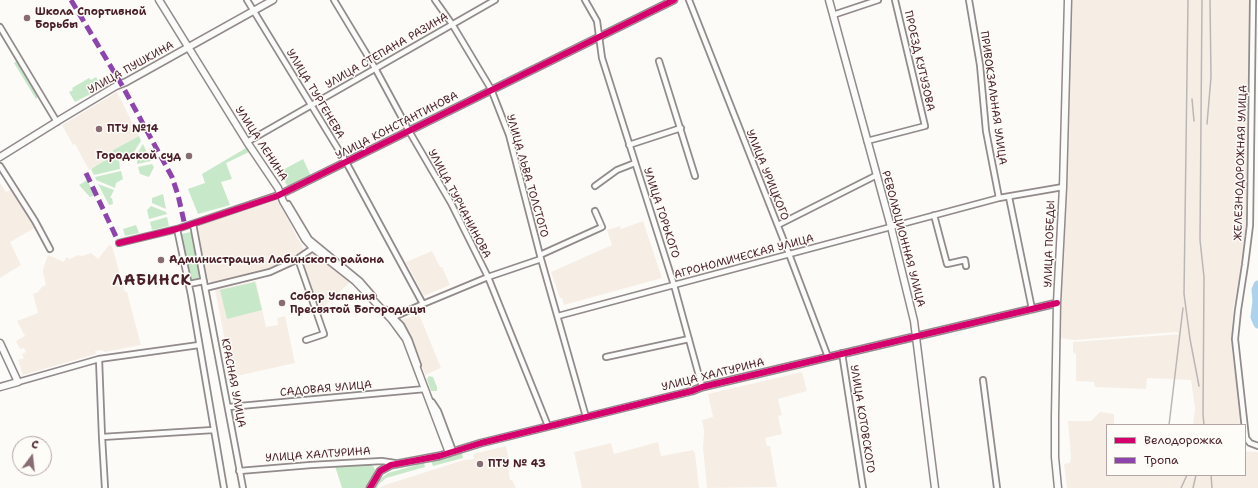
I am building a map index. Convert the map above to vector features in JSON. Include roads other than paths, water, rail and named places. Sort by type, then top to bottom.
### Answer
[{"type":"street","name":"УЛИЦА ЛЕНИНА","points":[[159,0],[247,142],[282,194],[283,201],[306,239],[313,248],[355,281],[393,319],[406,339],[451,452]]},
{"type":"street","name":"УЛИЦА ТУРГЕНЕВА","points":[[247,0],[346,162],[423,304]]},
{"type":"street","name":"УЛИЦА ПУШКИНА","points":[[0,157],[116,86],[128,81],[273,0]]},
{"type":"street","name":"УЛИЦА ТУРЧАНИНОВА","points":[[334,0],[375,68],[409,131],[451,203],[488,277],[548,426]]},
{"type":"street","name":"УЛИЦА ЛЬВА ТОЛСТОГО","points":[[435,0],[452,24],[491,89],[509,135],[541,257],[586,416]]},
{"type":"street","points":[[483,0],[486,5]]},
{"type":"street","name":"УЛИЦА СТЕПАНА РАЗИНА","points":[[247,142],[495,0]]},
{"type":"street","name":"УЛИЦА ГОРЬКОГО","points":[[585,0],[597,21],[598,38],[602,58],[674,284],[702,387]]},
{"type":"street","name":"УЛИЦА КОНСТАНТИНОВА","points":[[119,243],[177,229],[282,194],[491,89],[674,0]]},
{"type":"street","name":"УЛИЦА УРИЦКОГО","points":[[689,0],[778,225],[828,357]]},
{"type":"street","name":"РЕВОЛЮЦИОННАЯ УЛИЦА","points":[[829,0],[891,226],[914,321],[935,488]]},
{"type":"street","points":[[833,15],[878,0]]},
{"type":"street","name":"ПРОЕЗД КУТУЗОВА","points":[[867,141],[925,126],[895,0]]},
{"type":"street","name":"ПРИВОКЗАЛЬНАЯ УЛИЦА","points":[[969,0],[980,65],[986,132],[999,198]]},
{"type":"street","name":"УЛИЦА ПОБЕДЫ","points":[[1058,488],[1055,457],[1054,416],[1068,0]]},
{"type":"street","name":"ЖЕЛЕЗНОДОРОЖНАЯ УЛИЦА","points":[[1244,424],[1235,339],[1250,225],[1253,0]]},
{"type":"street","points":[[0,27],[58,122]]},
{"type":"street","points":[[1252,32],[1258,32]]},
{"type":"street","points":[[659,61],[695,176]]},
{"type":"street","points":[[1252,65],[1258,65]]},
{"type":"street","points":[[629,145],[681,128]]},
{"type":"street","name":"УЛИЦА ГОРЬКОГО","points":[[595,186],[617,170],[635,163]]},
{"type":"street","points":[[0,166],[35,221],[50,249]]},
{"type":"street","points":[[778,225],[876,175]]},
{"type":"street","name":"АГРОНОМИЧЕСКАЯ УЛИЦА","points":[[558,316],[999,198],[1062,187]]},
{"type":"street","points":[[282,194],[309,239],[360,281],[393,319],[401,325],[410,340],[422,377],[434,406],[438,411],[451,452]]},
{"type":"street","points":[[1009,197],[1032,309]]},
{"type":"street","name":"УЛИЦА ЛЬВА ТОЛСТОГО","points":[[541,257],[602,227],[595,211]]},
{"type":"street","points":[[934,215],[948,264],[965,260],[966,266]]},
{"type":"street","name":"КРАСНАЯ УЛИЦА","points":[[193,224],[229,407],[243,488]]},
{"type":"street","points":[[177,229],[189,284],[224,488]]},
{"type":"street","points":[[205,288],[261,276],[291,263],[313,248]]},
{"type":"street","points":[[393,319],[423,304],[541,257]]},
{"type":"street","points":[[298,259],[324,334],[306,340]]},
{"type":"street","points":[[189,284],[204,281]]},
{"type":"street","name":"УЛИЦА ХАЛТУРИНА","points":[[370,488],[378,475],[385,468],[398,464],[439,456],[586,416],[692,391],[702,387],[1057,303]]},
{"type":"street","points":[[606,357],[688,338]]},
{"type":"street","points":[[0,343],[18,382]]},
{"type":"street","points":[[0,387],[99,359],[199,345]]},
{"type":"street","name":"УЛИЦА КОТОВСКОГО","points":[[842,353],[863,488]]},
{"type":"street","points":[[99,359],[105,488]]},
{"type":"street","points":[[983,380],[997,488]]},
{"type":"street","name":"САДОВАЯ УЛИЦА","points":[[229,407],[425,389]]},
{"type":"street","points":[[102,437],[213,430]]},
{"type":"street","name":"ЖЕЛЕЗНОДОРОЖНАЯ УЛИЦА","points":[[1246,438],[1250,443],[1258,446]]},
{"type":"street","name":"УЛИЦА ХАЛТУРИНА","points":[[239,471],[382,461],[398,464]]},
{"type":"waterway","points":[[1258,285],[1256,290],[1257,301],[1255,317],[1258,324]]},
{"type":"railway","points":[[1188,0],[1184,294],[1190,339],[1199,386]]},
{"type":"railway","points":[[1202,0],[1200,240],[1204,277],[1204,424]]},
{"type":"railway","points":[[1207,124],[1211,77],[1210,0]]},
{"type":"railway","points":[[1192,99],[1194,121]]},
{"type":"railway","points":[[1169,424],[1183,308]]},
{"type":"railway","points":[[1181,488],[1187,476]]},
{"type":"railway","points":[[1193,488],[1196,476]]},
{"type":"railway","points":[[1211,476],[1212,488]]},
{"type":"place","name":"Школа Спортивной Борьбы","points":[[27,18]]},
{"type":"place","name":"ПТУ №14","points":[[99,129]]},
{"type":"place","name":"Городской суд","points":[[189,156]]},
{"type":"place","name":"Администрация Лабинского района","points":[[161,260]]},
{"type":"place","name":"Собор Успения Пресвятой Богородицы","points":[[282,303]]},
{"type":"place","name":"ПТУ № 43","points":[[480,464]]},
{"type":"district","name":"ЛАБИНСК","points":[[152,281]]}]
